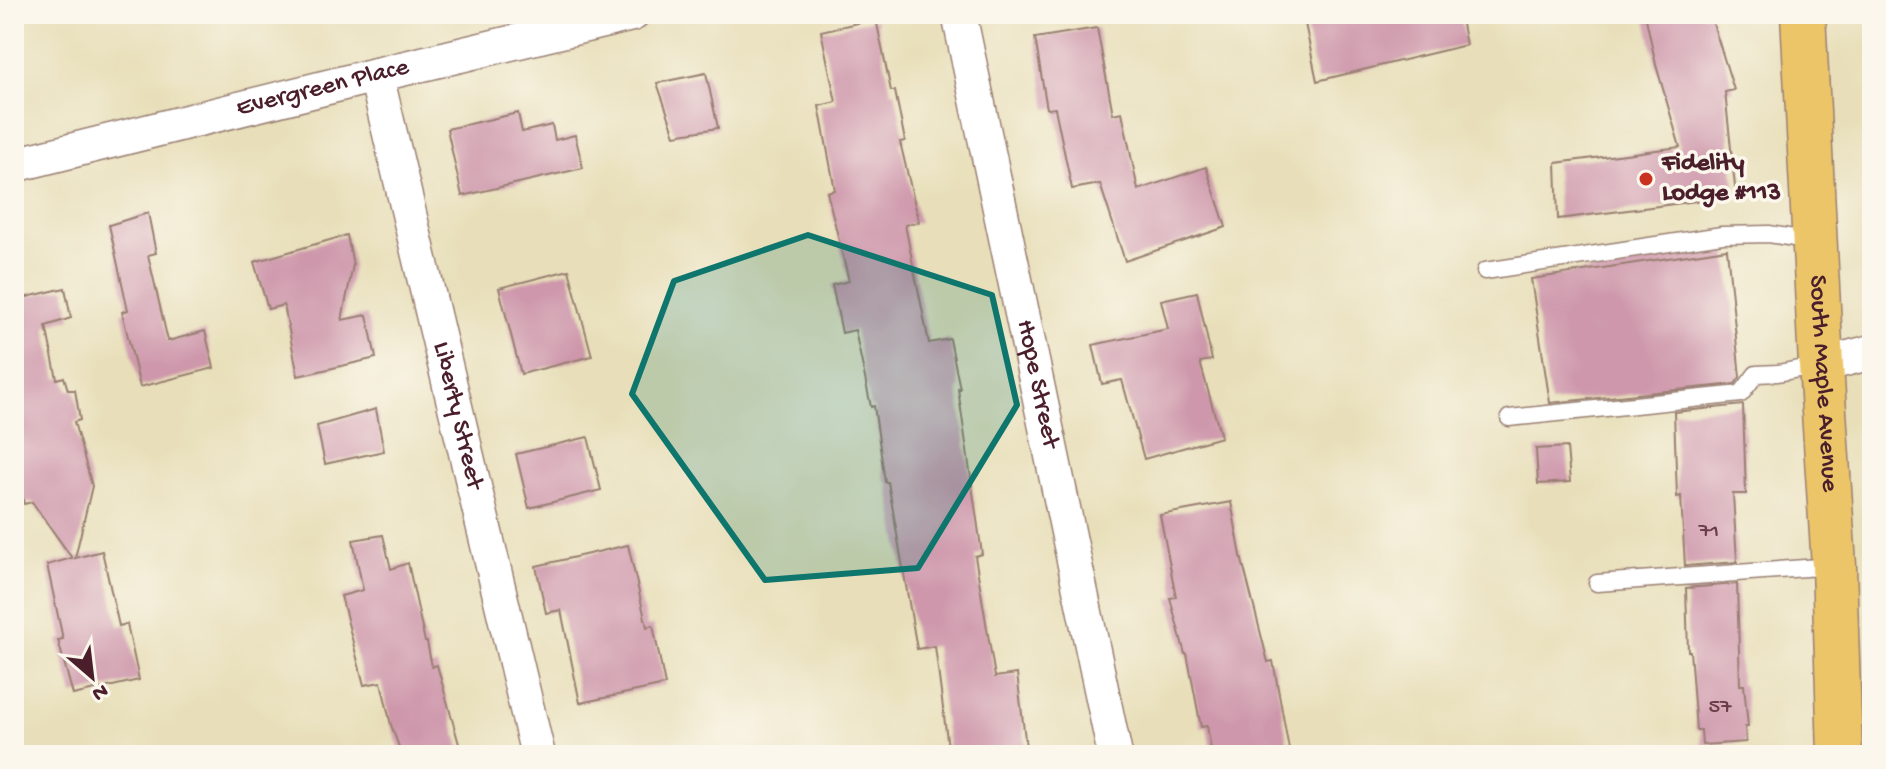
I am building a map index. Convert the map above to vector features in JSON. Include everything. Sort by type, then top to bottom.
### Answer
[{"type":"main road","name":"South Maple Avenue","points":[[1803,14],[1834,566],[1840,755]]},
{"type":"street","name":"Evergreen Place","points":[[14,165],[632,14]]},
{"type":"street","name":"Hope Street","points":[[959,14],[1115,755]]},
{"type":"street","name":"Liberty Street","points":[[376,75],[538,755]]},
{"type":"street","points":[[1821,365],[1872,352]]},
{"type":"lane","points":[[1485,271],[1722,235],[1769,234],[1815,241]]},
{"type":"lane","points":[[1509,418],[1741,394],[1756,374],[1821,365]]},
{"type":"lane","points":[[1597,583],[1834,566]]},
{"type":"highlighted area","points":[[808,235],[992,295],[1017,405],[918,568],[765,580],[632,394],[674,281]]},
{"type":"building","points":[[1303,14],[1460,14],[1466,45],[1317,81]]},
{"type":"building","points":[[1645,14],[1710,14],[1734,90],[1725,92],[1736,196],[1558,219],[1556,163],[1680,147]]},
{"type":"building","points":[[876,19],[891,91],[895,91],[905,141],[900,142],[919,222],[905,225],[929,343],[950,339],[960,389],[982,554],[975,556],[995,677],[1017,674],[1027,755],[949,755],[935,646],[917,649],[888,482],[885,482],[874,406],[871,407],[855,330],[842,333],[832,285],[849,281],[827,192],[835,190],[819,106],[836,102],[821,31]]},
{"type":"building","points":[[1097,28],[1113,114],[1122,112],[1138,190],[1206,167],[1226,227],[1125,261],[1100,184],[1072,189],[1055,108],[1047,109],[1035,38]]},
{"type":"building","points":[[706,73],[718,128],[675,135],[657,83]]},
{"type":"building","points":[[518,113],[522,132],[552,125],[555,140],[575,135],[583,168],[462,196],[447,129]]},
{"type":"building","points":[[148,213],[156,253],[148,255],[168,341],[205,331],[214,368],[140,387],[122,312],[128,310],[109,225]]},
{"type":"building","points":[[347,235],[353,265],[342,320],[367,315],[376,358],[298,376],[284,305],[268,309],[254,262]]},
{"type":"building","points":[[1727,249],[1740,377],[1735,384],[1550,403],[1531,279]]},
{"type":"building","points":[[569,270],[592,356],[521,374],[499,288]]},
{"type":"building","points":[[65,288],[71,318],[46,326],[57,379],[64,377],[68,390],[75,390],[80,420],[74,422],[92,486],[75,558],[102,551],[119,626],[127,624],[139,680],[73,695],[58,640],[63,639],[47,565],[72,558],[32,502],[24,504],[14,465],[14,300]]},
{"type":"building","points":[[1197,292],[1212,360],[1200,362],[1221,437],[1144,459],[1122,380],[1102,384],[1093,345],[1168,329],[1161,300]]},
{"type":"building","points":[[1743,405],[1746,494],[1733,494],[1737,562],[1685,566],[1681,496],[1677,497],[1674,412]]},
{"type":"building","points":[[376,409],[384,451],[325,464],[317,426]]},
{"type":"building","points":[[588,437],[601,490],[529,508],[516,454]]},
{"type":"building","points":[[1567,447],[1570,482],[1538,484],[1536,449]]},
{"type":"building","points":[[1231,502],[1241,556],[1268,662],[1273,661],[1290,755],[1212,755],[1207,726],[1201,727],[1187,654],[1170,598],[1176,597],[1160,515]]},
{"type":"building","points":[[383,535],[391,569],[408,563],[432,667],[437,665],[462,755],[402,755],[381,682],[364,685],[341,596],[363,590],[353,540]]},
{"type":"building","points":[[628,545],[647,627],[653,625],[665,685],[580,703],[561,610],[546,613],[536,566]]},
{"type":"building","points":[[1737,584],[1740,685],[1744,685],[1748,727],[1745,727],[1746,742],[1702,745],[1701,730],[1696,730],[1688,651],[1686,588]]},
{"type":"place","name":"Fidelity Lodge #113","points":[[1646,179]]}]
